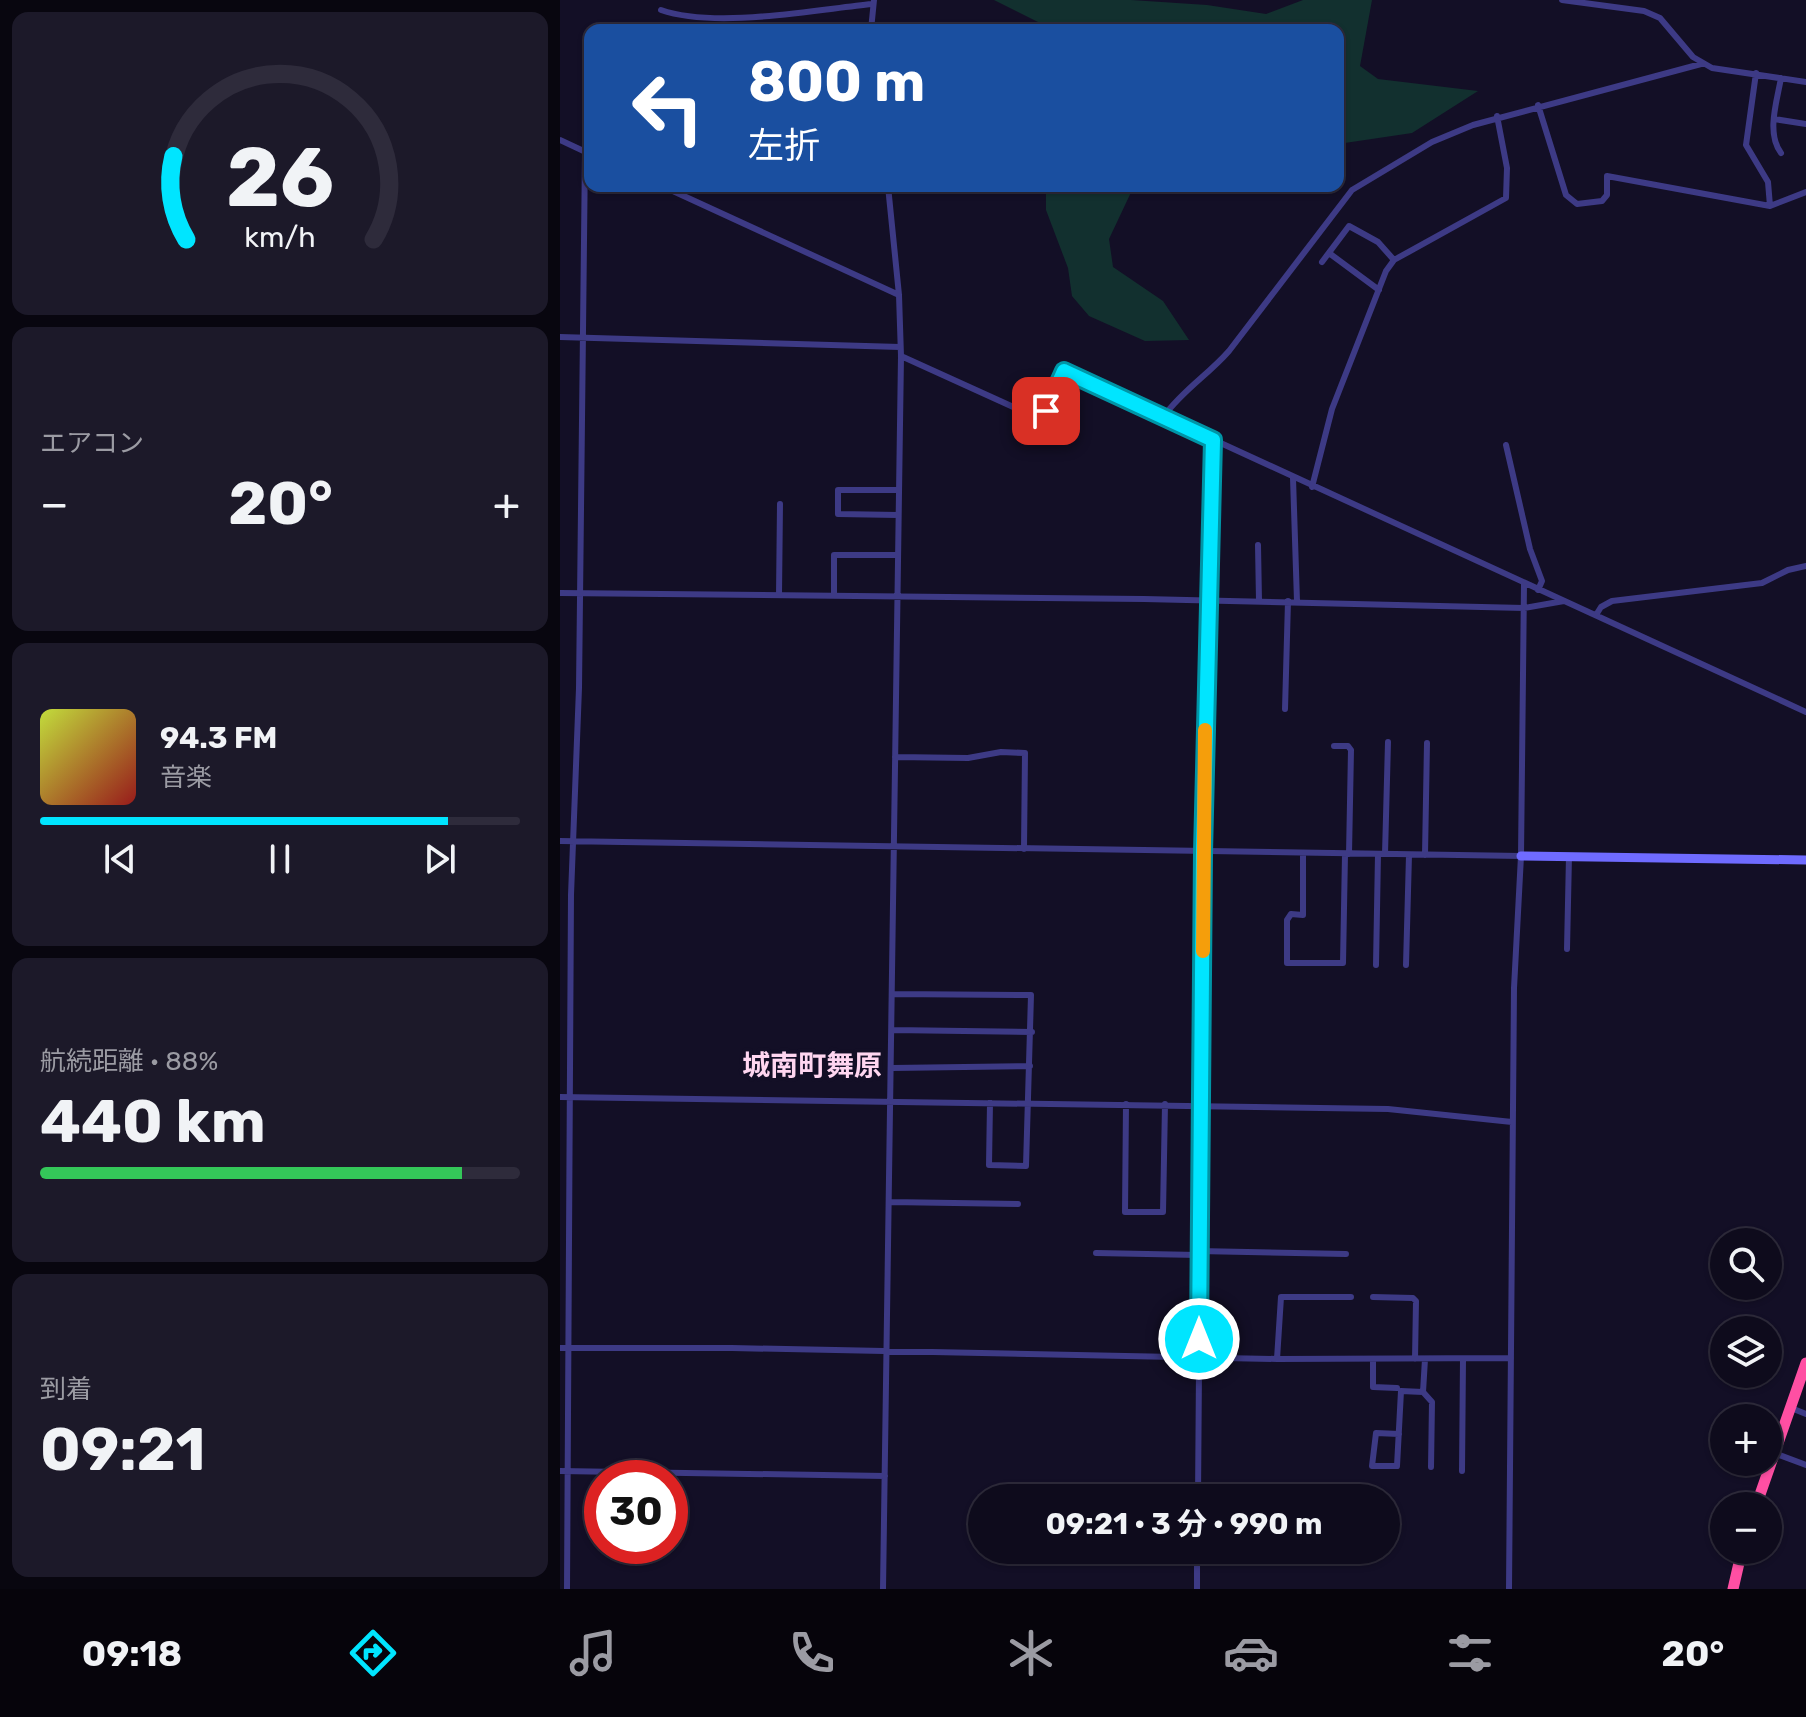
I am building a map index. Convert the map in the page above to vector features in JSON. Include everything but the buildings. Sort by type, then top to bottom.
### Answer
[{"type":"highway","points":[[1782,1430],[1806,1363]]},
{"type":"highway","points":[[1733,1589],[1739,1564]]},
{"type":"street","points":[[1562,0],[1644,11],[1660,18],[1701,64]]},
{"type":"street","points":[[661,10],[678,16],[755,16],[873,2],[871,24]]},
{"type":"street","points":[[1164,416],[1181,392],[1207,375],[1229,351],[1352,190],[1432,142],[1497,116],[1701,64],[1806,82]]},
{"type":"street","points":[[1756,73],[1746,145],[1768,182],[1770,206]]},
{"type":"street","points":[[1781,78],[1774,119],[1774,144],[1781,153]]},
{"type":"street","points":[[1538,105],[1569,201],[1602,201],[1607,195],[1607,176],[1770,206],[1806,192]]},
{"type":"street","points":[[1312,487],[1332,409],[1394,260],[1506,198],[1507,168],[1497,116]]},
{"type":"street","points":[[1774,119],[1806,124]]},
{"type":"street","points":[[560,140],[584,152]]},
{"type":"street","points":[[567,1589],[564,1472],[569,1349],[573,841],[586,192]]},
{"type":"street","points":[[675,192],[899,295]]},
{"type":"street","points":[[883,1589],[901,356],[899,295],[889,192]]},
{"type":"street","points":[[1322,262],[1349,226],[1378,242],[1394,260]]},
{"type":"street","points":[[1329,253],[1379,290]]},
{"type":"street","points":[[560,337],[900,347]]},
{"type":"street","points":[[901,356],[1031,415],[1046,411],[1064,371],[1806,712]]},
{"type":"street","points":[[1198,1484],[1203,853],[1213,440]]},
{"type":"street","points":[[1506,445],[1530,549],[1542,581],[1538,590]]},
{"type":"street","points":[[1293,478],[1297,601]]},
{"type":"street","points":[[898,515],[838,514],[838,490],[899,490]]},
{"type":"street","points":[[779,595],[780,504]]},
{"type":"street","points":[[1258,545],[1259,601]]},
{"type":"street","points":[[834,595],[834,555],[898,555]]},
{"type":"street","points":[[1596,615],[1601,607],[1612,601],[1762,583],[1788,570],[1806,566]]},
{"type":"street","points":[[1509,1589],[1512,1122],[1521,856],[1524,584]]},
{"type":"street","points":[[560,593],[1297,601],[1524,608],[1564,601]]},
{"type":"street","points":[[1285,709],[1288,601]]},
{"type":"street","points":[[1376,965],[1388,742]]},
{"type":"street","points":[[1425,855],[1427,743]]},
{"type":"street","points":[[1303,854],[1303,915],[1291,914],[1287,920],[1287,963],[1343,963],[1351,750],[1348,746],[1334,746]]},
{"type":"street","points":[[895,757],[968,758],[1001,752],[1025,753],[1024,849]]},
{"type":"street","points":[[560,841],[1806,860]]},
{"type":"street","points":[[1406,965],[1409,855]]},
{"type":"street","points":[[1567,949],[1569,856]]},
{"type":"street","points":[[892,994],[1031,995],[1026,1166],[989,1165],[990,1103]]},
{"type":"street","points":[[892,1030],[1032,1032]]},
{"type":"street","points":[[892,1068],[1030,1066]]},
{"type":"street","points":[[560,1097],[1388,1109],[1512,1122]]},
{"type":"street","points":[[1126,1104],[1125,1212],[1163,1212],[1165,1104]]},
{"type":"street","points":[[890,1202],[1018,1204]]},
{"type":"street","points":[[1096,1253],[1346,1254]]},
{"type":"street","points":[[1277,1359],[1281,1297],[1351,1297]]},
{"type":"street","points":[[1373,1297],[1413,1298],[1416,1301],[1415,1359]]},
{"type":"street","points":[[560,1348],[1277,1359],[1511,1358]]},
{"type":"street","points":[[1373,1359],[1373,1387],[1397,1388]]},
{"type":"street","points":[[1423,1392],[1425,1359]]},
{"type":"street","points":[[1462,1471],[1463,1359]]},
{"type":"street","points":[[1399,1434],[1376,1433],[1372,1466],[1397,1466],[1399,1434],[1401,1391],[1423,1392],[1432,1402],[1431,1467]]},
{"type":"street","points":[[1790,1408],[1806,1414]]},
{"type":"street","points":[[1782,1456],[1806,1465]]},
{"type":"street","points":[[564,1472],[885,1476]]},
{"type":"street","points":[[1197,1564],[1197,1589]]},
{"type":"green space","points":[[994,0],[1131,0],[1207,5],[1266,14],[1303,0],[1372,0],[1360,66],[1378,79],[1478,91],[1412,133],[1344,143],[1344,24],[1042,24]]},
{"type":"green space","points":[[1046,192],[1131,192],[1109,239],[1113,267],[1163,301],[1189,340],[1145,341],[1089,316],[1072,296],[1068,268],[1046,210]]},
{"type":"slow traffic","points":[[1203,951],[1205,730]]},
{"type":"district","name":"城南町舞原","points":[[812,1065]]},
{"type":"route","points":[[1046,411],[1064,371],[1213,440],[1203,853],[1199,1339]]}]
